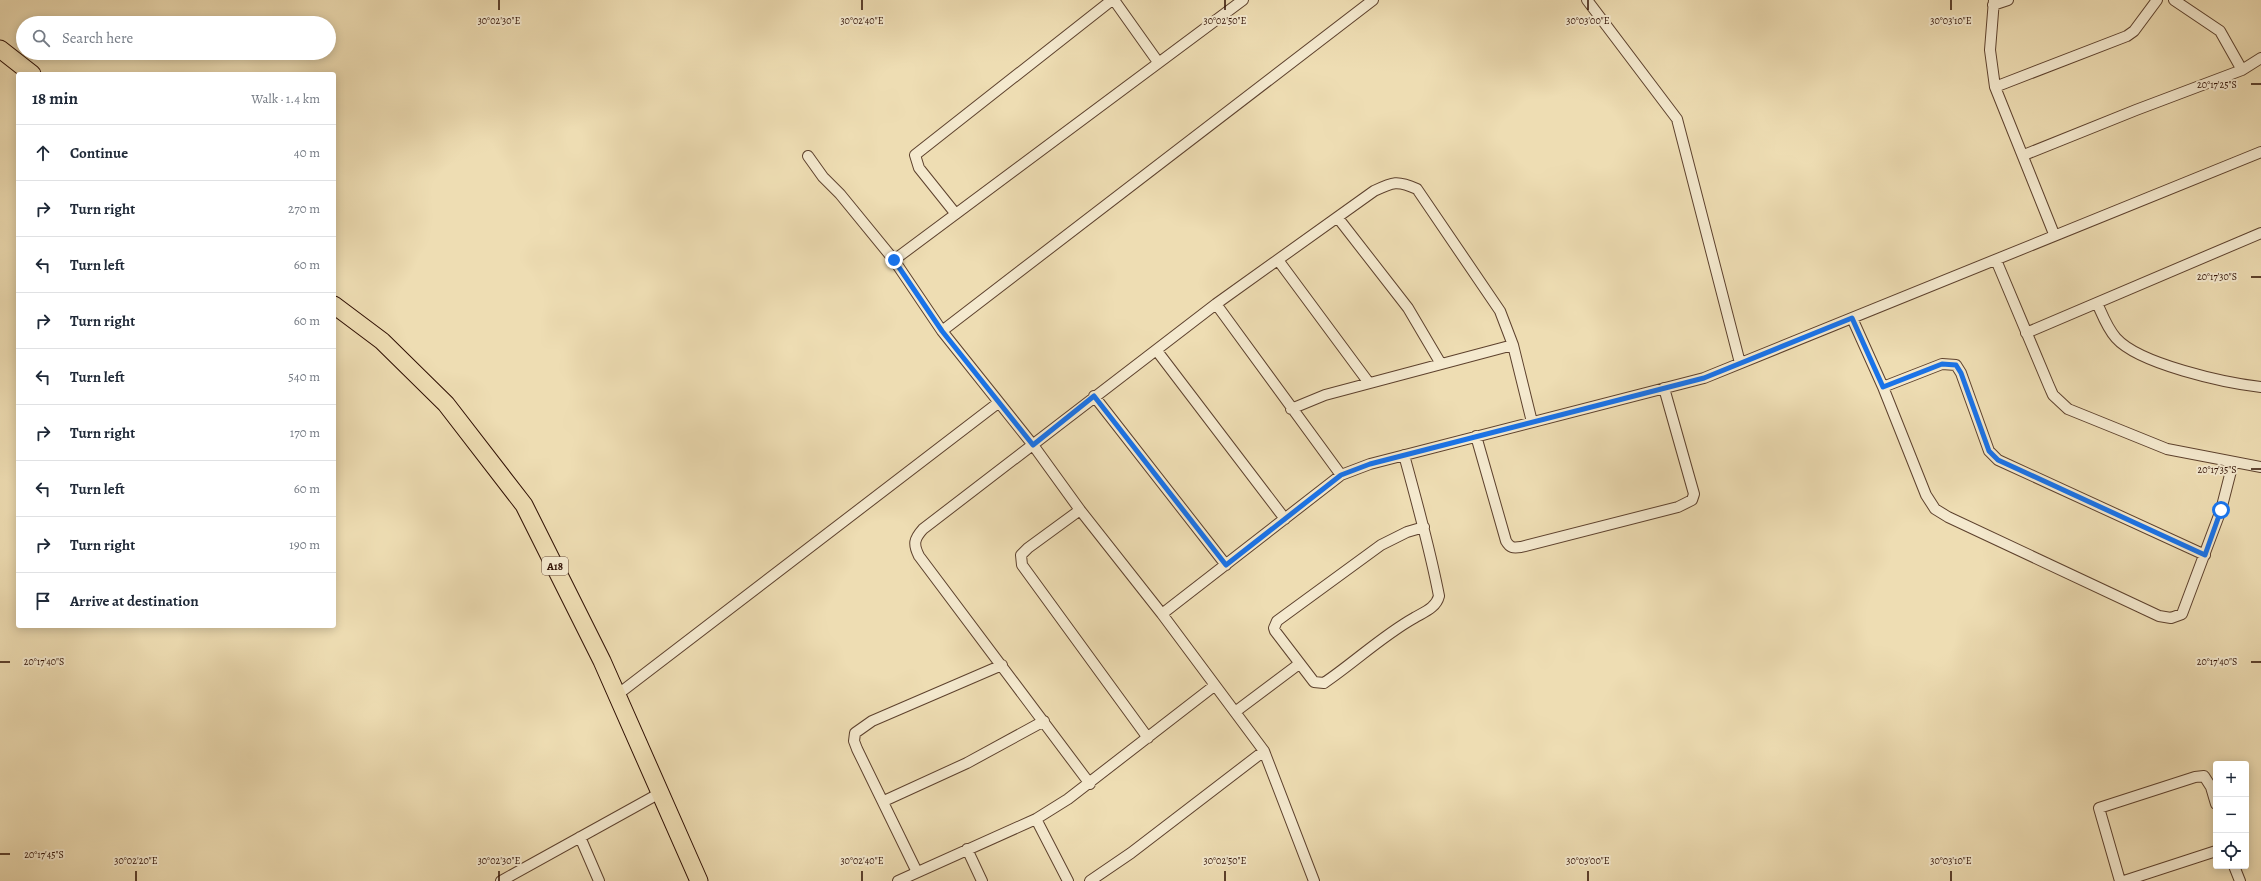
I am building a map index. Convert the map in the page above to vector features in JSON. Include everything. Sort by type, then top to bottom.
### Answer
[{"type":"highway","points":[[0,49],[29,72]]},
{"type":"highway","name":"A18","points":[[336,306],[382,341],[446,404],[524,504],[617,695],[699,881]]},
{"type":"street","points":[[956,213],[919,168],[915,155],[1113,0],[1158,62]]},
{"type":"street","points":[[894,260],[1243,0]]},
{"type":"street","points":[[942,331],[1373,0]]},
{"type":"street","points":[[1587,0],[1677,119],[1740,363]]},
{"type":"street","points":[[2008,0],[1993,3],[1990,50],[1995,86],[2024,155],[2054,234]]},
{"type":"street","points":[[1995,86],[2127,36],[2134,31],[2156,0]]},
{"type":"street","points":[[2174,0],[2220,31],[2242,70]]},
{"type":"street","points":[[2024,155],[2136,110],[2242,70],[2261,58]]},
{"type":"street","points":[[1162,614],[1341,475],[1370,464],[1704,378],[1996,260],[2054,234],[2261,152]]},
{"type":"street","points":[[808,156],[823,177],[840,194],[894,260],[942,331],[1033,445],[1080,510],[1162,614],[1214,686],[1264,751],[1314,881]]},
{"type":"street","points":[[1090,784],[919,556],[914,546],[916,537],[923,530],[1094,396],[1157,351],[1216,304],[1374,191],[1388,184],[1402,182],[1417,189],[1500,311],[1513,345],[1532,422]]},
{"type":"street","points":[[1338,218],[1408,308],[1440,364]]},
{"type":"street","points":[[2026,333],[2261,233]]},
{"type":"street","points":[[1278,260],[1369,383]]},
{"type":"street","points":[[1996,260],[2026,333],[2054,395],[2068,408],[2167,449],[2233,463],[2261,467]]},
{"type":"street","points":[[2097,303],[2110,330],[2126,347],[2174,368],[2261,387]]},
{"type":"street","points":[[1216,304],[1291,409],[1341,475]]},
{"type":"street","points":[[1852,318],[1883,387],[1926,495],[1935,509],[1948,517],[2160,616],[2171,618],[2182,614],[2221,510],[2233,463]]},
{"type":"street","points":[[1291,409],[1325,395],[1513,345]]},
{"type":"street","points":[[1157,351],[1285,519]]},
{"type":"street","points":[[1883,387],[1942,364],[1956,365],[1961,373],[1989,451],[1998,460],[2205,555]]},
{"type":"street","points":[[1476,436],[1506,541],[1509,546],[1514,548],[1678,507],[1692,500],[1694,494],[1664,388]]},
{"type":"street","points":[[1094,396],[1226,565]]},
{"type":"street","points":[[617,695],[998,403]]},
{"type":"street","points":[[1404,455],[1424,527],[1439,596],[1435,605],[1399,626],[1324,683],[1314,682],[1275,631],[1274,628],[1277,621],[1381,545],[1407,532],[1424,527]]},
{"type":"street","points":[[1080,510],[1028,548],[1022,555],[1022,566],[1148,738]]},
{"type":"street","points":[[1234,712],[1299,664]]},
{"type":"street","points":[[917,872],[884,801],[857,749],[854,741],[855,733],[872,721],[1002,665]]},
{"type":"street","points":[[898,881],[968,848],[1036,819],[1090,784],[1214,686]]},
{"type":"street","points":[[884,801],[967,764],[1044,721]]},
{"type":"street","points":[[1090,881],[1131,853],[1264,751]]},
{"type":"street","points":[[2120,881],[2099,808],[2195,777],[2204,776],[2211,787],[2214,797]]},
{"type":"street","points":[[501,881],[660,793]]},
{"type":"street","points":[[1036,819],[1068,881]]},
{"type":"street","points":[[580,837],[599,881]]},
{"type":"street","points":[[968,848],[982,881]]},
{"type":"street","points":[[2124,881],[2213,852]]},
{"type":"street","points":[[2235,869],[2240,881]]},
{"type":"route","points":[[894,260],[942,331],[1033,445],[1094,396],[1226,565],[1341,475],[1370,464],[1704,378],[1852,318],[1883,387],[1942,364],[1956,365],[1961,373],[1989,451],[1998,460],[2205,555],[2221,510]]}]
